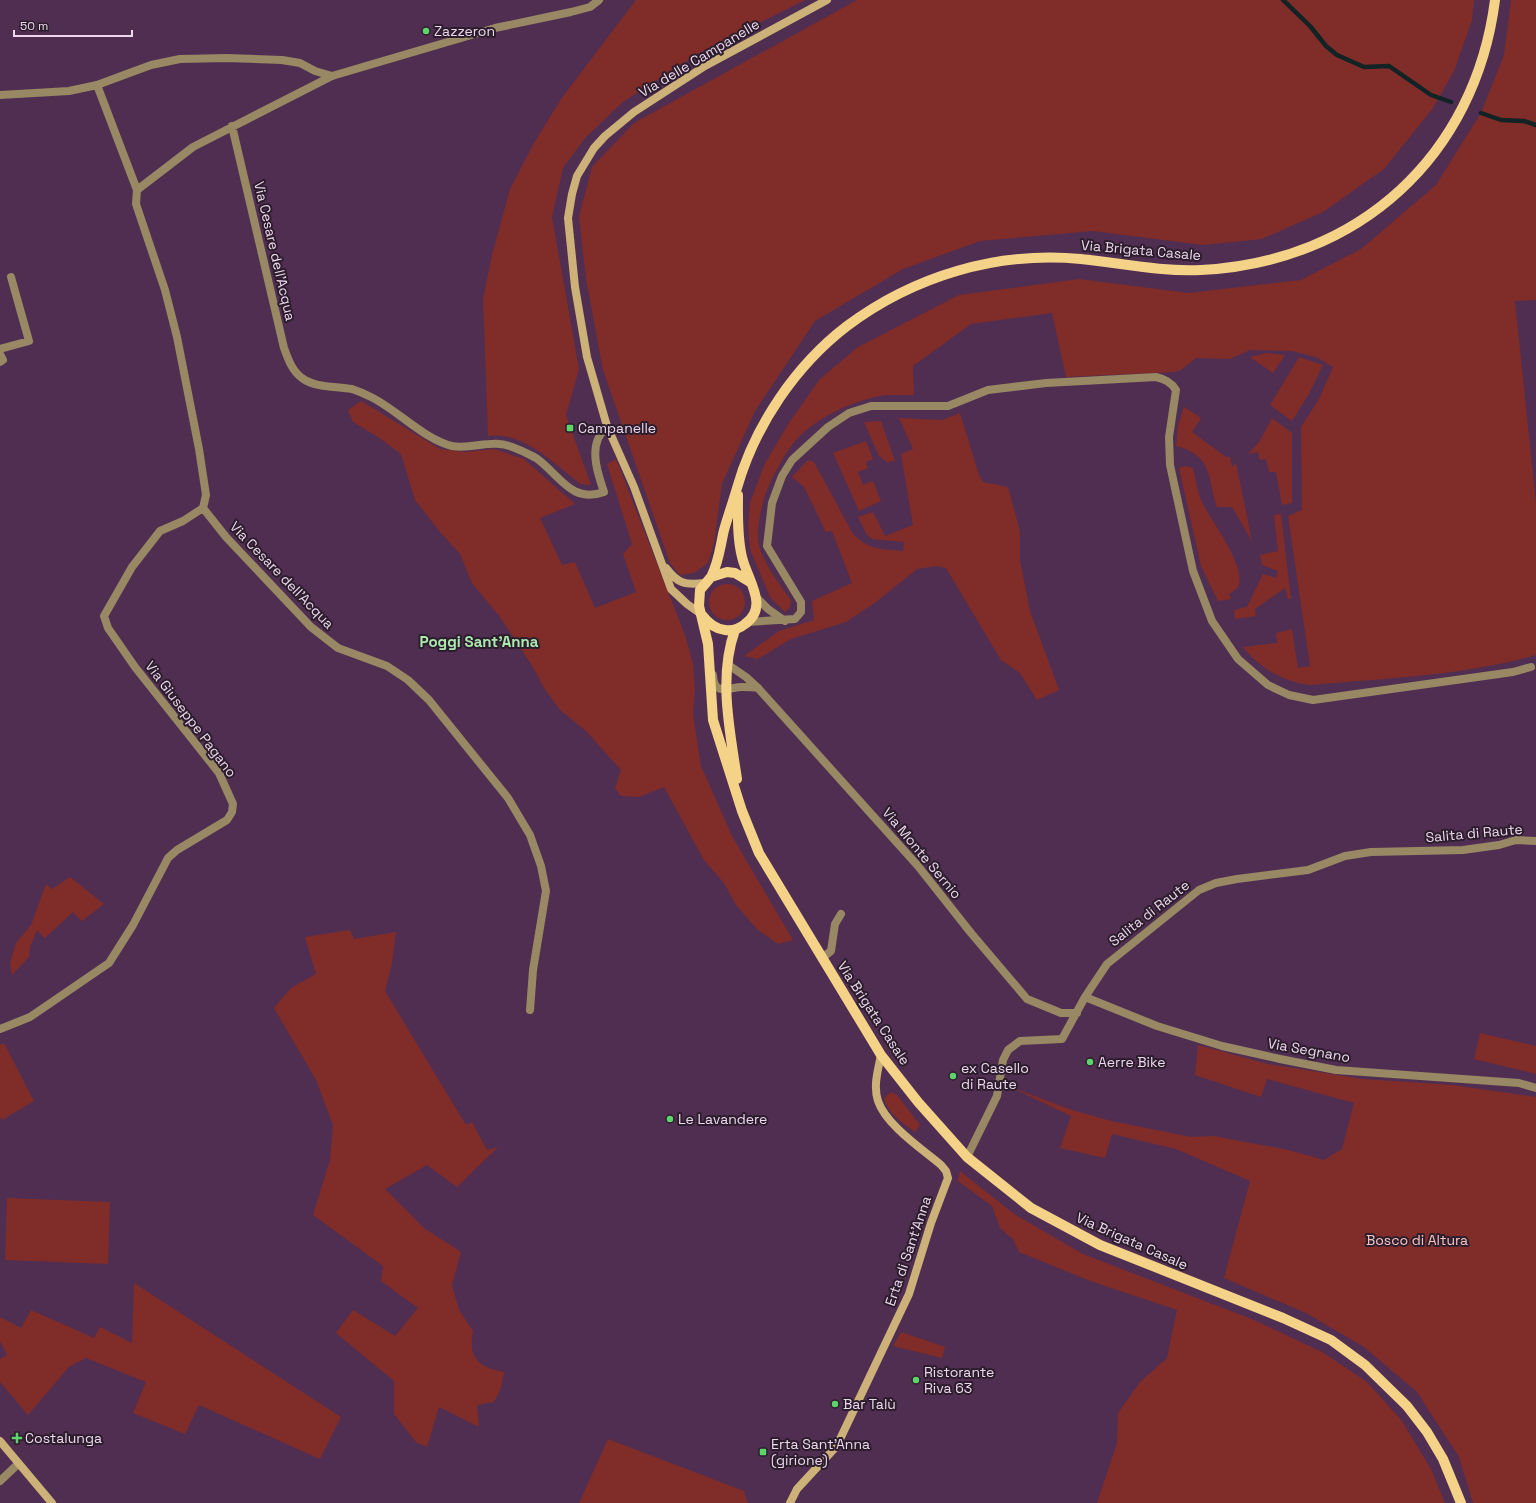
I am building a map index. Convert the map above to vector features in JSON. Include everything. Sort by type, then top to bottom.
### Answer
[{"type":"main road","name":"Via Brigata Casale","points":[[1461,1503],[1443,1459],[1428,1432],[1407,1406],[1365,1365],[1331,1340],[1283,1318],[1100,1245],[1031,1208],[967,1157],[918,1102],[881,1055],[759,853],[742,811],[713,720],[708,644],[699,598],[700,590],[718,563],[725,529],[739,479],[754,442],[786,390],[808,362],[834,337],[857,319],[918,285],[968,268],[1026,258],[1082,259],[1197,271],[1239,267],[1274,260],[1321,243],[1364,219],[1386,204],[1416,174],[1434,153],[1454,123],[1473,87],[1481,66],[1490,32],[1495,0]]},
{"type":"main road","name":"Via Brigata Casale","points":[[739,479],[738,518],[741,556],[757,598]]},
{"type":"main road","points":[[708,580],[719,574],[731,572],[743,576],[750,582]]},
{"type":"main road","points":[[701,614],[707,622],[715,628],[735,630],[748,622],[754,616],[757,598]]},
{"type":"main road","name":"Via Brigata Casale","points":[[735,630],[731,641],[727,664],[726,690],[729,726],[742,811]]},
{"type":"street","points":[[136,190],[193,147],[332,76],[495,28],[590,7],[599,0]]},
{"type":"street","name":"Via delle Campanelle","points":[[701,614],[687,604],[671,589],[634,487],[607,426],[587,357],[575,287],[568,218],[572,194],[577,176],[584,162],[605,136],[634,112],[705,66],[827,0]]},
{"type":"street","points":[[0,95],[69,91],[97,84],[164,61],[199,59],[282,60],[300,63],[315,71],[332,76]]},
{"type":"street","points":[[97,84],[136,190],[136,204],[165,290],[177,337],[199,449],[206,495],[203,508]]},
{"type":"street","name":"Via Cesare dell'Acqua","points":[[232,126],[284,348],[294,372],[313,384],[353,390],[372,398],[431,436],[450,446],[466,448],[476,444],[495,443],[515,448],[536,459],[576,492],[586,496],[604,492],[599,479],[595,455],[598,439],[607,426]]},
{"type":"street","points":[[0,349],[29,341],[11,277]]},
{"type":"street","points":[[0,354],[3,360],[0,362]]},
{"type":"street","points":[[748,622],[785,621],[795,619],[801,612],[801,602],[767,546],[772,503],[782,476],[792,460],[833,423],[849,413],[871,406],[948,406],[996,390],[1046,383],[1156,377],[1165,379],[1176,390],[1171,415],[1169,437],[1170,465],[1193,571],[1212,621],[1238,659],[1268,685],[1289,695],[1313,700],[1513,672],[1531,667]]},
{"type":"street","name":"Via Cesare dell'Acqua","points":[[203,508],[226,537],[311,627],[338,648],[387,666],[408,680],[429,700],[508,798],[530,835],[541,866],[546,891],[532,970],[530,1010]]},
{"type":"street","name":"Via Giuseppe Pagano","points":[[0,1029],[30,1017],[109,963],[133,925],[168,858],[177,850],[227,820],[232,812],[233,804],[219,773],[134,667],[108,628],[104,616],[132,567],[160,531],[183,521],[203,508]]},
{"type":"street","name":"Via delle Campanelle","points":[[661,561],[673,577],[684,584],[708,580]]},
{"type":"street","points":[[757,598],[768,609],[785,621]]},
{"type":"street","points":[[701,614],[710,637],[714,681],[719,688],[726,690],[740,687],[758,688]]},
{"type":"street","name":"Via Monte Sernio","points":[[727,664],[746,677],[758,688],[918,866],[971,933],[1027,999],[1061,1013],[1077,1013]]},
{"type":"street","name":"Salita di Raute","points":[[967,1157],[997,1096],[1003,1060],[1008,1050],[1020,1041],[1062,1039],[1085,996],[1107,964],[1121,951],[1199,890],[1216,883],[1308,870],[1345,856],[1371,852],[1463,850],[1499,846],[1516,840],[1536,841]]},
{"type":"street","points":[[822,958],[831,951],[835,924],[841,914]]},
{"type":"street","name":"Via Segnano","points":[[1085,996],[1157,1026],[1222,1046],[1280,1059],[1336,1070],[1519,1084],[1536,1088]]},
{"type":"street","name":"Erta di Sant'Anna","points":[[790,1503],[798,1489],[834,1450],[841,1437],[909,1294],[931,1222],[948,1178],[946,1171],[941,1165],[894,1124],[883,1110],[878,1100],[876,1087],[876,1074],[881,1055]]},
{"type":"street","points":[[0,1441],[52,1503]]},
{"type":"street","points":[[0,1481],[18,1464]]},
{"type":"green space","points":[[636,0],[805,0],[699,53],[623,102],[585,138],[563,168],[552,217],[579,369],[566,415],[591,485],[581,484],[538,451],[526,444],[501,436],[488,436],[483,299],[492,255],[510,189],[534,143],[561,99]]},
{"type":"green space","points":[[857,0],[1474,0],[1472,20],[1454,71],[1433,108],[1384,169],[1323,212],[1262,239],[1203,245],[1093,231],[980,241],[903,269],[815,321],[755,411],[722,484],[714,543],[708,563],[694,573],[680,575],[670,563],[603,370],[586,279],[579,217],[592,167],[634,123]]},
{"type":"green space","points":[[1511,0],[1536,0],[1536,300],[1515,301],[1536,504],[1536,655],[1481,668],[1453,672],[1311,685],[1292,681],[1273,673],[1264,667],[1243,647],[1277,643],[1276,633],[1292,629],[1298,668],[1310,666],[1288,516],[1302,510],[1301,427],[1319,399],[1333,367],[1316,357],[1292,351],[1250,350],[1230,359],[1196,358],[1181,370],[1174,372],[1066,377],[1052,313],[971,324],[913,366],[914,395],[884,395],[857,402],[823,418],[795,441],[778,467],[770,483],[762,505],[759,522],[758,539],[761,552],[772,574],[791,600],[790,607],[785,612],[770,597],[750,549],[748,526],[750,503],[765,463],[789,423],[819,380],[858,347],[959,295],[1079,279],[1189,293],[1301,280],[1361,249],[1436,185],[1481,113],[1504,55]]},
{"type":"green space","points":[[1267,353],[1285,355],[1273,373],[1250,357]]},
{"type":"green space","points":[[1299,357],[1323,365],[1309,394],[1292,421],[1270,405]]},
{"type":"green space","points":[[361,401],[440,449],[465,452],[494,449],[524,459],[575,504],[540,518],[562,565],[575,562],[595,608],[636,592],[623,554],[632,544],[607,464],[616,459],[685,635],[693,664],[695,690],[693,714],[701,766],[732,836],[793,940],[778,944],[758,930],[736,905],[724,883],[704,860],[664,787],[639,797],[621,796],[615,788],[621,770],[586,731],[560,710],[544,688],[533,667],[500,617],[472,583],[460,554],[440,532],[415,500],[401,454],[378,437],[353,422],[348,410]]},
{"type":"green space","points":[[1184,407],[1201,418],[1192,432],[1226,457],[1230,457],[1232,467],[1236,463],[1252,541],[1232,507],[1217,507],[1210,478],[1203,462],[1188,450],[1176,446],[1178,426]]},
{"type":"green space","points":[[960,413],[979,475],[983,482],[1008,487],[1020,531],[1020,560],[1030,611],[1059,690],[1037,700],[1020,673],[1001,660],[946,568],[938,566],[917,569],[876,602],[846,622],[791,639],[758,659],[744,656],[779,631],[814,620],[812,601],[852,583],[832,531],[826,532],[804,487],[792,477],[808,460],[814,462],[853,534],[870,546],[903,551],[904,542],[872,539],[867,535],[858,517],[873,512],[885,536],[913,525],[901,454],[913,449],[899,418],[942,420]]},
{"type":"green space","points":[[1272,418],[1292,433],[1292,503],[1282,505],[1276,472],[1269,472],[1266,459],[1260,460],[1258,452],[1248,454],[1259,442]]},
{"type":"green space","points":[[881,421],[895,461],[887,462],[879,456],[864,422]]},
{"type":"green space","points":[[866,441],[873,459],[866,462],[868,468],[858,472],[863,485],[873,481],[881,501],[859,511],[833,453]]},
{"type":"green space","points":[[1185,466],[1193,468],[1202,502],[1234,558],[1240,580],[1237,588],[1229,594],[1231,599],[1218,601],[1201,566],[1179,468]]},
{"type":"green space","points":[[1281,514],[1291,599],[1288,599],[1285,588],[1255,609],[1256,616],[1235,619],[1234,610],[1247,607],[1263,574],[1276,578],[1278,571],[1262,565],[1260,555],[1278,551],[1274,515]]},
{"type":"green space","points":[[731,584],[740,589],[744,595],[744,609],[740,615],[731,620],[723,620],[714,615],[710,609],[709,598],[714,589],[720,585]]},
{"type":"green space","points":[[70,877],[104,904],[82,921],[73,912],[45,938],[37,930],[30,947],[29,957],[12,975],[10,963],[16,943],[31,925],[46,884],[52,889]]},
{"type":"green space","points":[[350,930],[354,939],[396,932],[392,963],[385,991],[466,1125],[472,1122],[487,1150],[498,1147],[457,1187],[427,1165],[385,1189],[424,1228],[461,1252],[452,1285],[459,1310],[473,1331],[472,1348],[474,1355],[481,1364],[504,1372],[501,1388],[494,1402],[477,1405],[479,1427],[439,1407],[427,1447],[416,1442],[394,1414],[394,1381],[336,1333],[353,1310],[395,1336],[418,1308],[381,1281],[383,1266],[313,1215],[330,1160],[333,1125],[316,1080],[274,1008],[291,988],[316,974],[305,937]]},
{"type":"green space","points":[[1480,1033],[1536,1046],[1536,1074],[1474,1059]]},
{"type":"green space","points":[[4,1043],[34,1101],[2,1120],[0,1117],[0,1045]]},
{"type":"green space","name":"Bosco di Altura","points":[[1198,1045],[1268,1064],[1363,1079],[1452,1085],[1536,1097],[1536,1503],[1473,1503],[1459,1457],[1417,1392],[1364,1347],[1306,1313],[1224,1278],[1250,1181],[1176,1149],[1112,1134],[1105,1158],[1060,1148],[1071,1116],[1008,1086],[1069,1109],[1111,1121],[1191,1137],[1214,1136],[1288,1150],[1324,1160],[1342,1149],[1354,1103],[1267,1079],[1261,1097],[1195,1075]]},
{"type":"green space","points":[[891,1092],[897,1095],[920,1125],[915,1132],[896,1118],[886,1104],[884,1098]]},
{"type":"green space","points":[[960,1171],[1014,1214],[1083,1254],[1254,1320],[1324,1353],[1367,1382],[1402,1421],[1431,1469],[1445,1503],[1097,1503],[1117,1443],[1118,1413],[1140,1382],[1167,1358],[1177,1310],[1093,1282],[1019,1252],[1013,1239],[1000,1228],[992,1206],[958,1181]]},
{"type":"green space","points":[[7,1198],[110,1202],[108,1264],[5,1260]]},
{"type":"green space","points":[[134,1283],[341,1417],[320,1459],[199,1405],[185,1434],[133,1413],[146,1382],[86,1358],[69,1367],[28,1415],[0,1382],[0,1359],[7,1355],[0,1341],[0,1317],[21,1328],[31,1310],[94,1338],[100,1327],[132,1343]]},
{"type":"green space","points":[[901,1332],[945,1347],[942,1358],[893,1346]]},
{"type":"green space","points":[[608,1439],[744,1491],[748,1503],[579,1503]]},
{"type":"waterway","points":[[1283,0],[1310,26],[1326,46],[1337,55],[1364,67],[1389,66],[1431,95],[1451,102]]},
{"type":"waterway","points":[[1481,113],[1501,120],[1524,121],[1536,125]]},
{"type":"place","name":"Zazzeron","points":[[426,31]]},
{"type":"place","name":"Campanelle","points":[[570,428]]},
{"type":"place","name":"Aerre Bike","points":[[1090,1062]]},
{"type":"place","name":"ex Casello di Raute","points":[[953,1076]]},
{"type":"place","name":"Le Lavandere","points":[[670,1119]]},
{"type":"place","name":"Ristorante Riva 63","points":[[916,1380]]},
{"type":"place","name":"Bar Talù","points":[[835,1404]]},
{"type":"place","name":"Costalunga","points":[[17,1438]]},
{"type":"place","name":"Erta Sant'Anna (girione)","points":[[763,1452]]},
{"type":"district","name":"Poggi Sant'Anna","points":[[479,641]]}]
